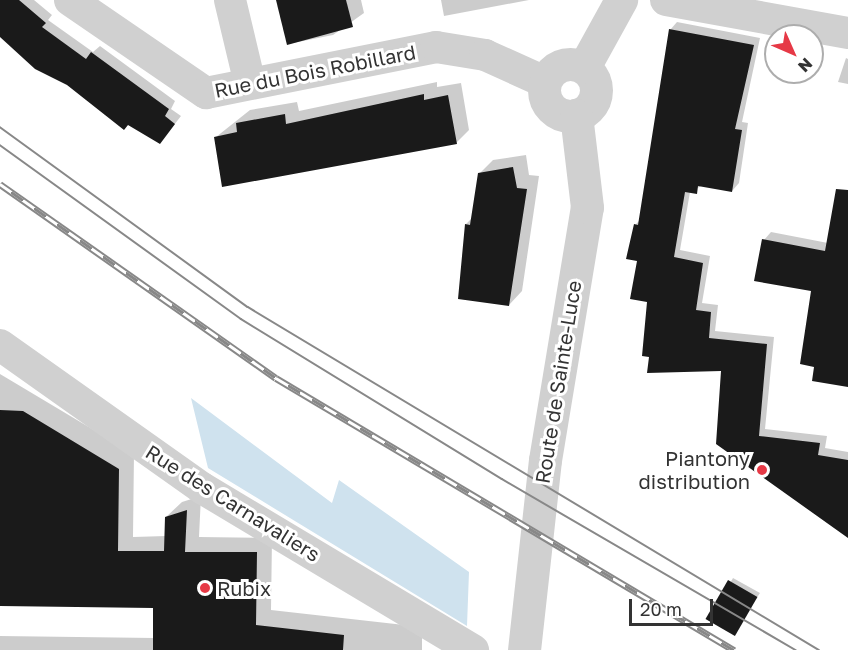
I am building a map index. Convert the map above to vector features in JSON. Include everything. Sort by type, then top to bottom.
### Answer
[{"type":"street","name":"Rue du Bois Robillard","points":[[70,0],[206,93],[436,47],[485,55],[545,82]]},
{"type":"street","points":[[230,0],[250,84]]},
{"type":"street","points":[[584,68],[621,0]]},
{"type":"street","points":[[666,0],[848,33]]},
{"type":"street","points":[[561,66],[584,68],[596,90],[591,106],[576,115],[554,111],[545,98],[545,82],[561,66]]},
{"type":"street","name":"Route de Sainte-Luce","points":[[524,650],[545,460],[587,207],[576,115]]},
{"type":"street","name":"Rue des Carnavaliers","points":[[0,345],[202,489],[473,650]]},
{"type":"water","points":[[191,398],[332,503],[339,480],[469,572],[467,626],[208,468]]},
{"type":"building","points":[[0,0],[19,0],[46,23],[42,27],[86,59],[91,52],[169,109],[165,116],[175,124],[160,144],[128,125],[124,130],[67,85],[35,69],[0,37]]},
{"type":"building","points":[[276,0],[346,0],[353,27],[287,45]]},
{"type":"building","points":[[669,29],[754,45],[735,129],[742,130],[732,192],[698,186],[697,194],[685,192],[674,257],[703,263],[696,310],[711,312],[709,338],[767,344],[759,436],[820,443],[818,455],[848,460],[848,538],[716,444],[721,371],[647,373],[649,357],[642,356],[647,302],[630,299],[637,261],[626,259],[634,224],[638,225]]},
{"type":"building","points":[[424,94],[424,100],[448,95],[457,144],[222,187],[214,137],[237,132],[236,123],[285,114],[286,124]]},
{"type":"building","points":[[513,167],[517,188],[527,189],[509,306],[458,299],[465,224],[470,225],[478,173]]},
{"type":"building","points":[[836,189],[848,190],[848,387],[812,381],[814,367],[800,364],[811,291],[754,281],[762,239],[825,251]]},
{"type":"building","points":[[0,410],[23,411],[119,469],[118,551],[164,551],[165,517],[187,510],[185,552],[257,552],[256,625],[344,635],[343,650],[153,650],[153,608],[0,606]]},
{"type":"building","points":[[728,580],[757,597],[735,636],[706,619]]},
{"type":"tram line","points":[[0,127],[248,307],[819,650]]},
{"type":"tram line","points":[[0,145],[241,319],[502,479],[796,650]]},
{"type":"railway","points":[[0,184],[276,378],[734,650]]},
{"type":"place","name":"Piantony distribution","points":[[762,470]]},
{"type":"place","name":"Rubix","points":[[205,588]]}]
